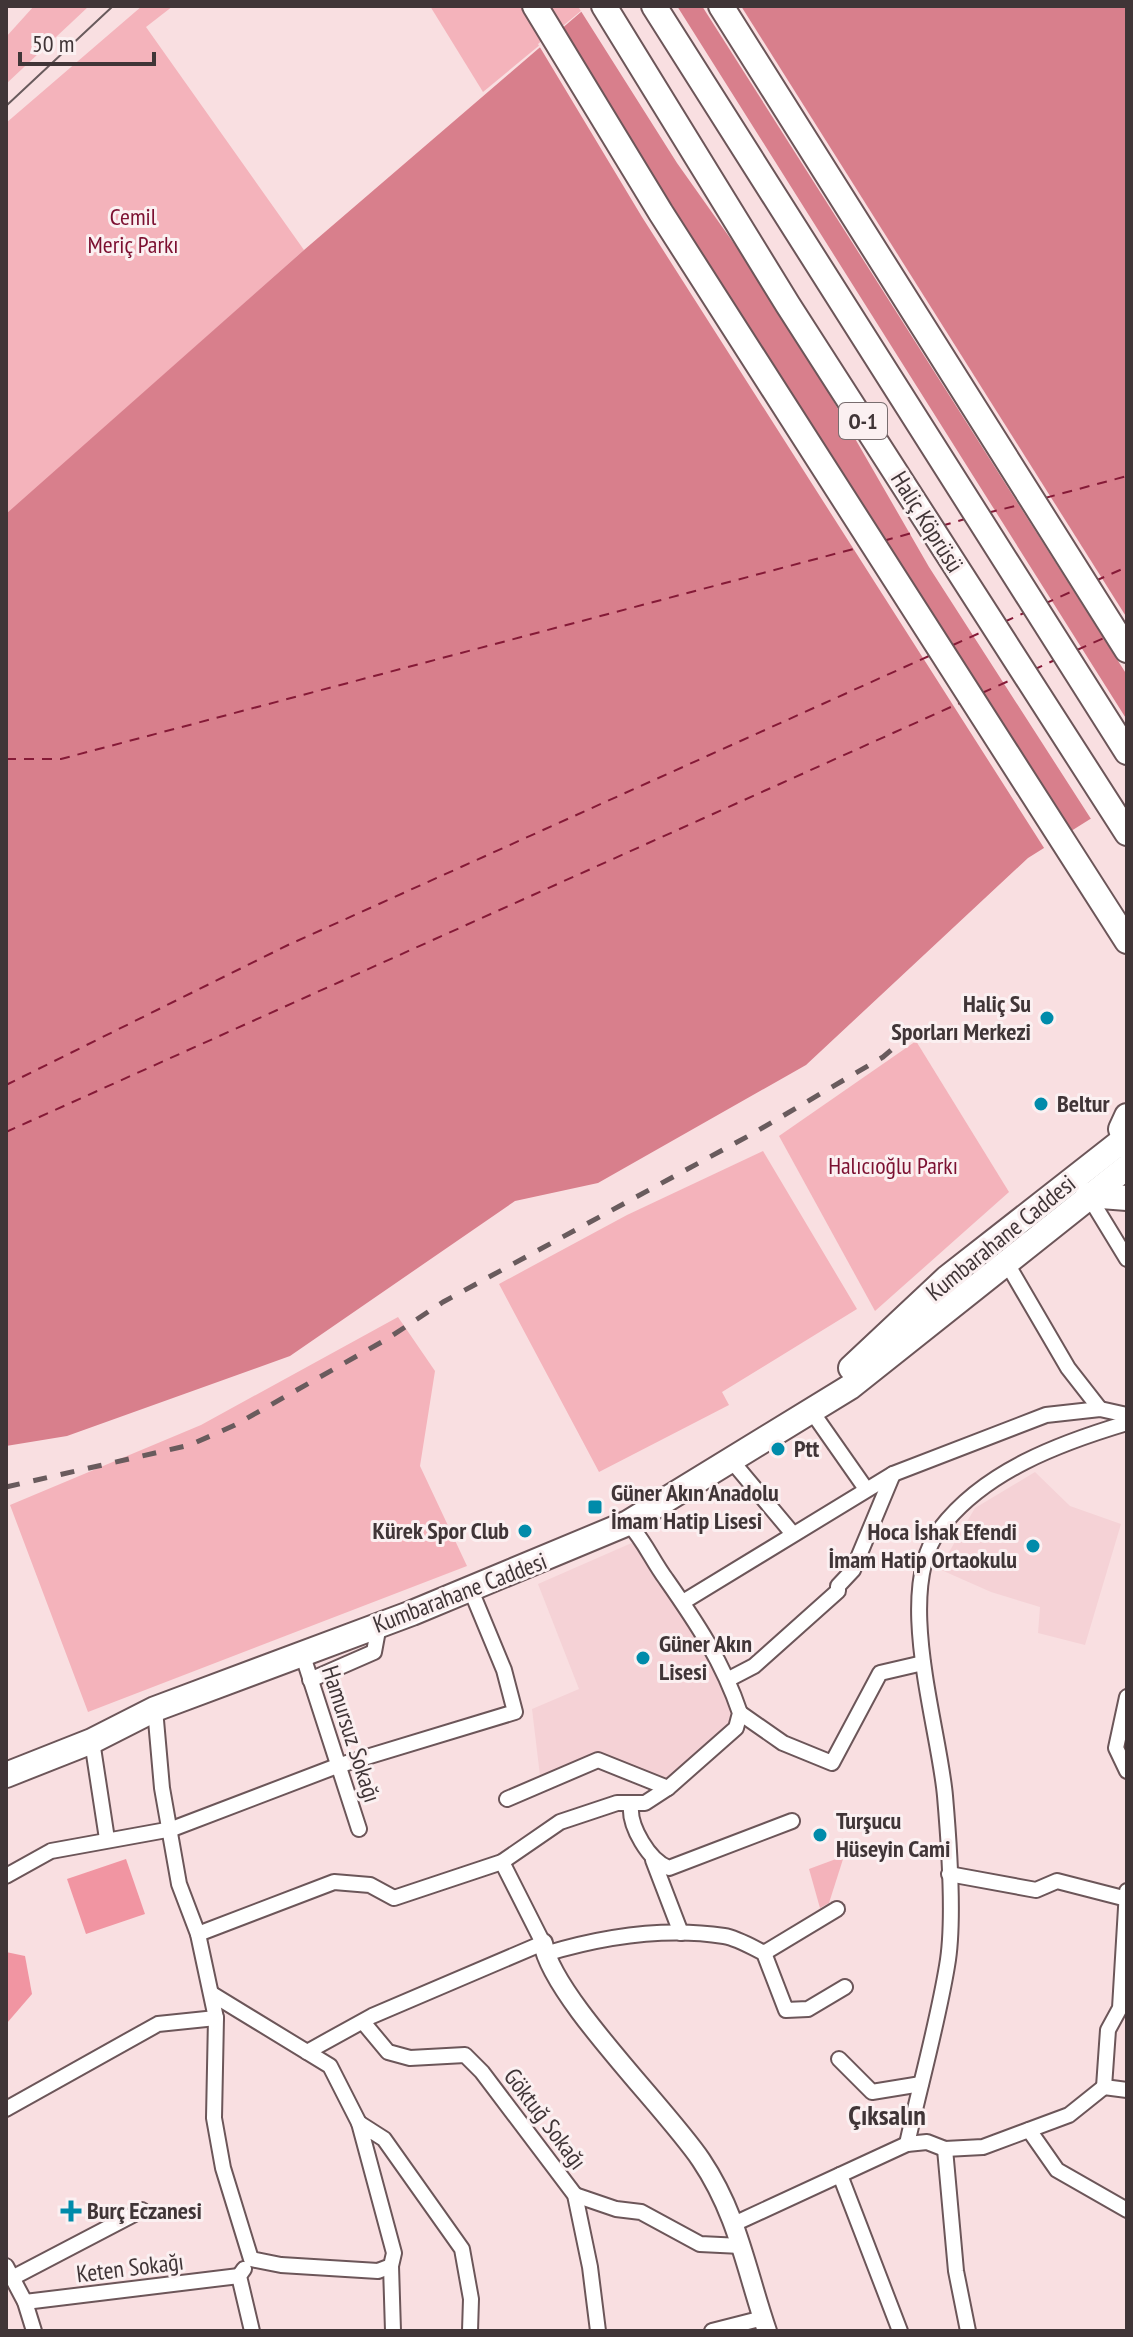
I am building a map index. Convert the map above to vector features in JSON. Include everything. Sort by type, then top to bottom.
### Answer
[{"type":"main road","points":[[535,6],[661,213],[1127,941]]},
{"type":"main road","name":"Haliç Köprüsü","points":[[604,6],[788,305],[1127,833]]},
{"type":"main road","name":"Haliç Köprüsü","points":[[654,6],[1127,752]]},
{"type":"main road","points":[[721,6],[1127,650]]},
{"type":"main road","points":[[1126,1142],[1122,1122],[1127,1116]]},
{"type":"main road","name":"Kumbarahane Caddesi","points":[[810,1409],[947,1278],[1126,1142]]},
{"type":"main road","name":"Kumbarahane Caddesi","points":[[6,1775],[92,1741],[155,1709],[379,1625],[628,1523],[850,1387],[1005,1260],[1127,1167]]},
{"type":"main road","points":[[1088,1195],[1127,1198]]},
{"type":"street","points":[[1088,1195],[1127,1259]]},
{"type":"street","points":[[1005,1260],[1068,1368],[1100,1409]]},
{"type":"street","points":[[810,1409],[866,1489]]},
{"type":"street","points":[[683,1602],[893,1474],[1046,1415],[1100,1409],[1127,1415]]},
{"type":"street","points":[[907,2144],[948,1963],[949,1874],[945,1795],[918,1628],[927,1560],[938,1530],[974,1496],[1016,1466],[1071,1440],[1127,1423]]},
{"type":"street","points":[[731,1460],[793,1534]]},
{"type":"street","points":[[729,1679],[754,1666],[838,1591],[838,1586],[853,1570],[893,1474]]},
{"type":"street","points":[[198,1934],[334,1882],[370,1885],[394,1898],[502,1862],[560,1822],[617,1803],[631,1806],[645,1803],[668,1788],[736,1728],[740,1713],[729,1679],[707,1637],[643,1538],[628,1523]]},
{"type":"street","points":[[6,1876],[51,1851],[172,1829],[337,1766],[515,1712],[504,1670],[470,1588]]},
{"type":"street","points":[[310,1680],[374,1652],[379,1625]]},
{"type":"street","name":"Hamursuz Sokağı","points":[[302,1653],[359,1829]]},
{"type":"street","points":[[740,1713],[783,1743],[832,1763],[880,1673],[923,1663]]},
{"type":"street","points":[[1127,1697],[1116,1748],[1127,1771]]},
{"type":"street","points":[[155,1709],[162,1788],[172,1829],[179,1884],[198,1934],[216,2018],[214,2118],[223,2168],[251,2259]]},
{"type":"street","points":[[92,1741],[107,1839]]},
{"type":"street","points":[[507,1799],[598,1760],[668,1788]]},
{"type":"street","points":[[631,1806],[630,1815],[681,1933]]},
{"type":"street","points":[[652,1860],[669,1868],[792,1821]]},
{"type":"street","points":[[502,1862],[576,2005],[701,2161],[736,2223],[765,2325],[712,2331]]},
{"type":"street","points":[[949,1874],[1036,1890],[1057,1881],[1126,1896],[1126,1949],[1120,2008],[1108,2030],[1104,2087]]},
{"type":"street","points":[[764,1953],[837,1909]]},
{"type":"street","points":[[307,2052],[363,2022],[544,1948],[596,1939],[681,1933],[727,1936],[764,1953],[786,2010],[808,2009],[845,1987]]},
{"type":"street","points":[[212,1994],[330,2066],[359,2123],[394,2253],[391,2266],[393,2331]]},
{"type":"street","points":[[6,2109],[158,2024],[216,2018]]},
{"type":"street","name":"Göktuğ Sokağı","points":[[363,2022],[385,2051],[410,2058],[465,2055],[575,2195],[590,2267],[598,2331]]},
{"type":"street","points":[[839,2059],[872,2092],[921,2084]]},
{"type":"street","points":[[736,2223],[907,2144],[927,2142],[945,2149],[983,2147],[1069,2115],[1104,2087],[1127,2090]]},
{"type":"street","points":[[359,2123],[384,2139],[462,2249],[471,2299],[470,2331]]},
{"type":"street","points":[[1029,2130],[1057,2170],[1127,2210]]},
{"type":"street","points":[[945,2149],[956,2271],[968,2331]]},
{"type":"street","points":[[840,2175],[900,2331]]},
{"type":"street","points":[[575,2195],[616,2209],[641,2212],[700,2244],[741,2246]]},
{"type":"street","points":[[34,2331],[25,2302],[9,2272],[142,2210]]},
{"type":"street","points":[[251,2259],[281,2265],[378,2271],[391,2266]]},
{"type":"street","points":[[251,2259],[239,2276],[252,2331]]},
{"type":"street","name":"Keten Sokağı","points":[[25,2302],[239,2276]]},
{"type":"shaded area","points":[[588,6],[1127,6],[1127,796],[1028,858],[806,1065],[598,1183],[515,1201],[290,1356],[67,1436],[6,1446],[6,514],[304,250]]},
{"type":"shaded area","name":"Hoca İshak Efendi İmam Hatip Ortaokulu","points":[[1035,1472],[1070,1506],[1121,1524],[1085,1645],[1038,1633],[1040,1607],[991,1592],[939,1569],[975,1508]]},
{"type":"shaded area","name":"Güner Akın Lisesi","points":[[643,1538],[729,1679],[736,1728],[668,1788],[598,1760],[541,1784],[532,1709],[579,1689],[538,1584]]},
{"type":"shaded area","points":[[126,1859],[145,1914],[86,1934],[67,1879]]},
{"type":"shaded area","points":[[6,1952],[25,1956],[32,1994],[7,2023]]},
{"type":"green space","points":[[34,6],[89,6],[6,84],[6,37]]},
{"type":"green space","name":"Cemil Meriç Parkı","points":[[142,6],[173,6],[146,27],[304,250],[6,515],[6,123]]},
{"type":"green space","points":[[430,6],[587,6],[483,92]]},
{"type":"green space","name":"Halıcıoğlu Parkı","points":[[916,1041],[1009,1192],[875,1311],[779,1136]]},
{"type":"green space","points":[[763,1151],[857,1309],[722,1392],[729,1405],[599,1472],[499,1284],[627,1215]]},
{"type":"green space","points":[[398,1317],[435,1371],[420,1466],[467,1566],[88,1712],[10,1505],[201,1425]]},
{"type":"green space","points":[[844,1856],[829,1903],[820,1908],[809,1869]]},
{"type":"pier","points":[[677,6],[1127,720],[1127,801],[1093,822],[929,567],[781,310],[677,163],[579,8]]},
{"type":"pier","points":[[702,6],[741,6],[1127,618],[1127,675]]},
{"type":"pier","points":[[560,25],[666,198],[1073,834],[1046,851],[642,217],[538,44]]},
{"type":"ferry route","points":[[1045,498],[1127,476]]},
{"type":"ferry route","points":[[987,513],[1023,504]]},
{"type":"ferry route","points":[[941,526],[965,519]]},
{"type":"ferry route","points":[[883,541],[919,531]]},
{"type":"ferry route","points":[[6,759],[61,759],[861,547]]},
{"type":"ferry route","points":[[1095,581],[1127,567]]},
{"type":"ferry route","points":[[1044,604],[1075,590]]},
{"type":"ferry route","points":[[1004,622],[1024,613]]},
{"type":"ferry route","points":[[953,645],[984,631]]},
{"type":"ferry route","points":[[1077,650],[1104,638]]},
{"type":"ferry route","points":[[6,1085],[288,945],[929,656]]},
{"type":"ferry route","points":[[1033,670],[1057,659]]},
{"type":"ferry route","points":[[982,693],[1013,679]]},
{"type":"ferry route","points":[[6,1132],[962,702]]},
{"type":"tram line","points":[[6,106],[113,6]]},
{"type":"railway","points":[[6,1487],[190,1445],[235,1425],[387,1339],[443,1302],[752,1134],[883,1057],[897,1045]]},
{"type":"place","name":"Haliç Su Sporları Merkezi","points":[[1047,1018]]},
{"type":"place","name":"Beltur","points":[[1041,1104]]},
{"type":"place","name":"Ptt","points":[[778,1449]]},
{"type":"place","name":"Güner Akın Anadolu İmam Hatip Lisesi","points":[[595,1507]]},
{"type":"place","name":"Kürek Spor Club","points":[[525,1531]]},
{"type":"place","name":"Hoca İshak Efendi İmam Hatip Ortaokulu","points":[[1033,1546]]},
{"type":"place","name":"Güner Akın Lisesi","points":[[643,1658]]},
{"type":"place","name":"Turşucu Hüseyin Cami","points":[[820,1835]]},
{"type":"place","name":"Burç Eczanesi","points":[[71,2211]]},
{"type":"district","name":"Çıksalın","points":[[887,2115]]}]
